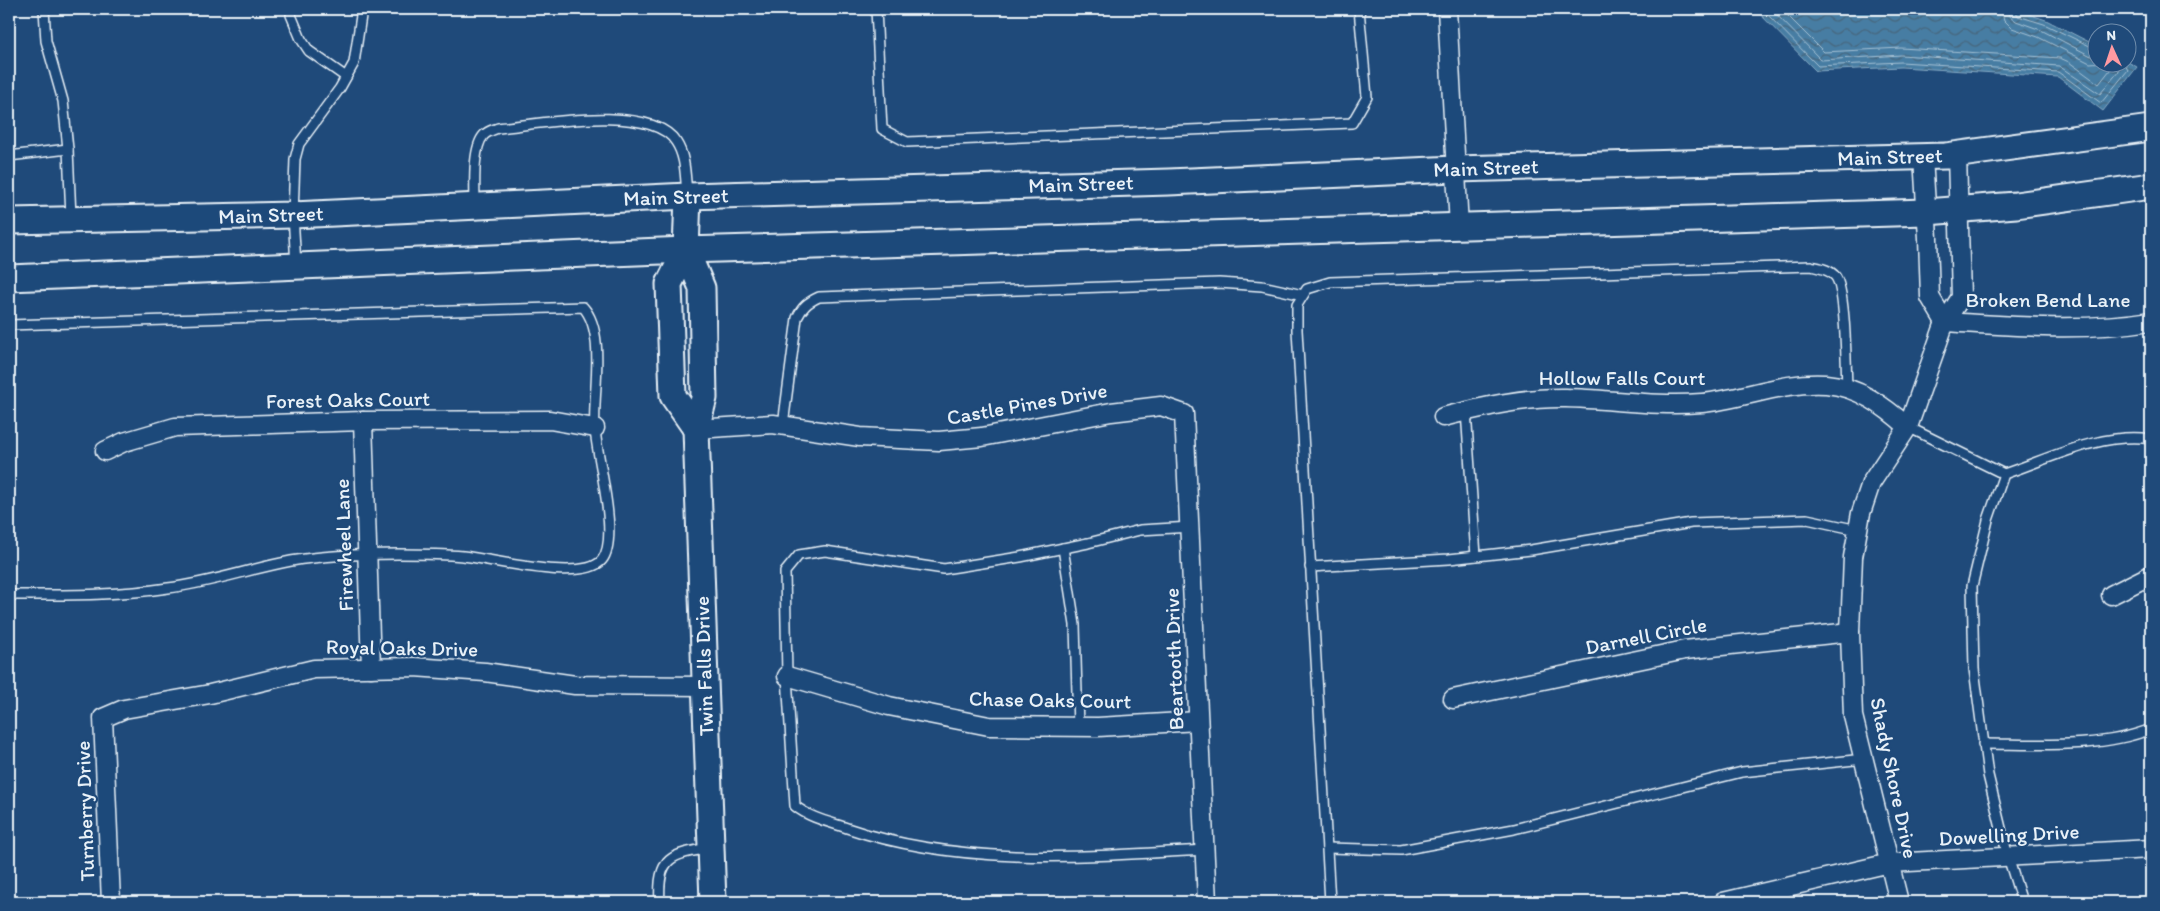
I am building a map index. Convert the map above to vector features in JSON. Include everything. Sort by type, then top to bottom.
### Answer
[{"type":"main road","name":"Main Street","points":[[9,221],[292,216],[688,196],[1159,182],[1455,169],[1922,157],[2151,128]]},
{"type":"main road","points":[[9,278],[686,250],[1926,212],[2016,206],[2151,186]]},
{"type":"main road","points":[[688,196],[686,250],[669,284],[673,396],[696,430]]},
{"type":"main road","name":"Twin Falls Drive","points":[[686,250],[702,288],[704,398],[696,430],[713,902]]},
{"type":"street","points":[[1447,9],[1459,227]]},
{"type":"street","name":"Shady Shore Drive","points":[[1899,902],[1854,716],[1850,632],[1853,557],[1861,513],[1871,482],[1908,427],[1945,322],[1961,297],[1957,154]]},
{"type":"street","points":[[1922,157],[1930,297],[1945,322]]},
{"type":"street","name":"Broken Bend Lane","points":[[1945,322],[2038,327],[2114,327],[2151,321]]},
{"type":"street","name":"Hollow Falls Court","points":[[1443,417],[1528,400],[1565,398],[1686,404],[1704,403],[1797,384],[1826,384],[1847,388],[1880,403],[1908,427]]},
{"type":"street","name":"Castle Pines Drive","points":[[696,430],[783,425],[860,437],[939,441],[982,437],[1111,412],[1161,406],[1184,414]]},
{"type":"street","name":"Beartooth Drive","points":[[1184,414],[1191,527],[1207,902]]},
{"type":"street","name":"Forest Oaks Court","points":[[105,451],[124,442],[175,427],[363,421],[550,420],[595,428]]},
{"type":"street","name":"Firewheel Lane","points":[[363,421],[371,668]]},
{"type":"street","points":[[2111,595],[2151,575]]},
{"type":"street","name":"Darnell Circle","points":[[1453,699],[1684,650],[1850,632]]},
{"type":"street","name":"Royal Oaks Drive","points":[[103,718],[124,709],[210,694],[314,669],[414,667],[485,672],[575,685],[704,686]]},
{"type":"street","name":"Chase Oaks Court","points":[[787,676],[888,706],[989,726],[1078,727],[1198,721]]},
{"type":"street","name":"Turnberry Drive","points":[[103,718],[111,902]]},
{"type":"street","name":"Dowelling Drive","points":[[1723,902],[1890,863],[2151,849]]},
{"type":"lane","points":[[44,9],[46,41],[63,101],[68,149],[71,220]]},
{"type":"lane","points":[[296,266],[292,216],[295,159],[299,144],[340,88],[354,63],[362,9]]},
{"type":"lane","points":[[876,9],[882,129],[907,142],[1352,123],[1367,97],[1359,9]]},
{"type":"lane","points":[[291,15],[300,39],[309,50],[346,77]]},
{"type":"lane","points":[[474,206],[476,165],[480,141],[486,133],[498,128],[620,118],[653,124],[675,140],[684,156],[688,196]]},
{"type":"lane","points":[[9,156],[68,149]]},
{"type":"lane","points":[[1330,902],[1297,330],[1297,305],[1307,289],[1330,282],[1811,266],[1826,269],[1836,277],[1840,292],[1843,320],[1847,388]]},
{"type":"lane","points":[[783,425],[797,318],[801,310],[810,301],[819,297],[1219,283],[1262,286],[1303,294]]},
{"type":"lane","points":[[9,325],[583,307],[590,314],[596,337],[595,428],[609,523],[608,549],[601,561],[588,568],[561,571],[464,556],[367,554],[293,561],[167,589],[81,595],[9,595]]},
{"type":"lane","points":[[1466,411],[1476,556]]},
{"type":"lane","points":[[1908,427],[2004,474],[2096,442],[2133,436],[2151,439]]},
{"type":"lane","points":[[2004,474],[1988,520],[1972,586],[1974,669],[1988,775],[2008,857],[2022,902]]},
{"type":"lane","points":[[1310,567],[1476,556],[1530,550],[1691,524],[1807,519],[1858,530]]},
{"type":"lane","points":[[1191,527],[1140,530],[1020,557],[944,569],[825,551],[799,556],[785,572],[787,676],[795,806],[805,814],[869,836],[949,852],[1075,857],[1205,850]]},
{"type":"lane","points":[[1063,548],[1075,625],[1078,727]]},
{"type":"lane","points":[[1984,744],[2073,744],[2139,733],[2151,729]]},
{"type":"lane","points":[[1327,848],[1400,850],[1514,828],[1742,772],[1864,758]]},
{"type":"lane","points":[[660,902],[662,872],[674,856],[682,852],[711,848]]},
{"type":"water","points":[[1755,9],[2014,9],[2046,20],[2088,41],[2088,72],[2133,72],[2103,111],[2058,77],[1901,67],[1816,71]]}]
